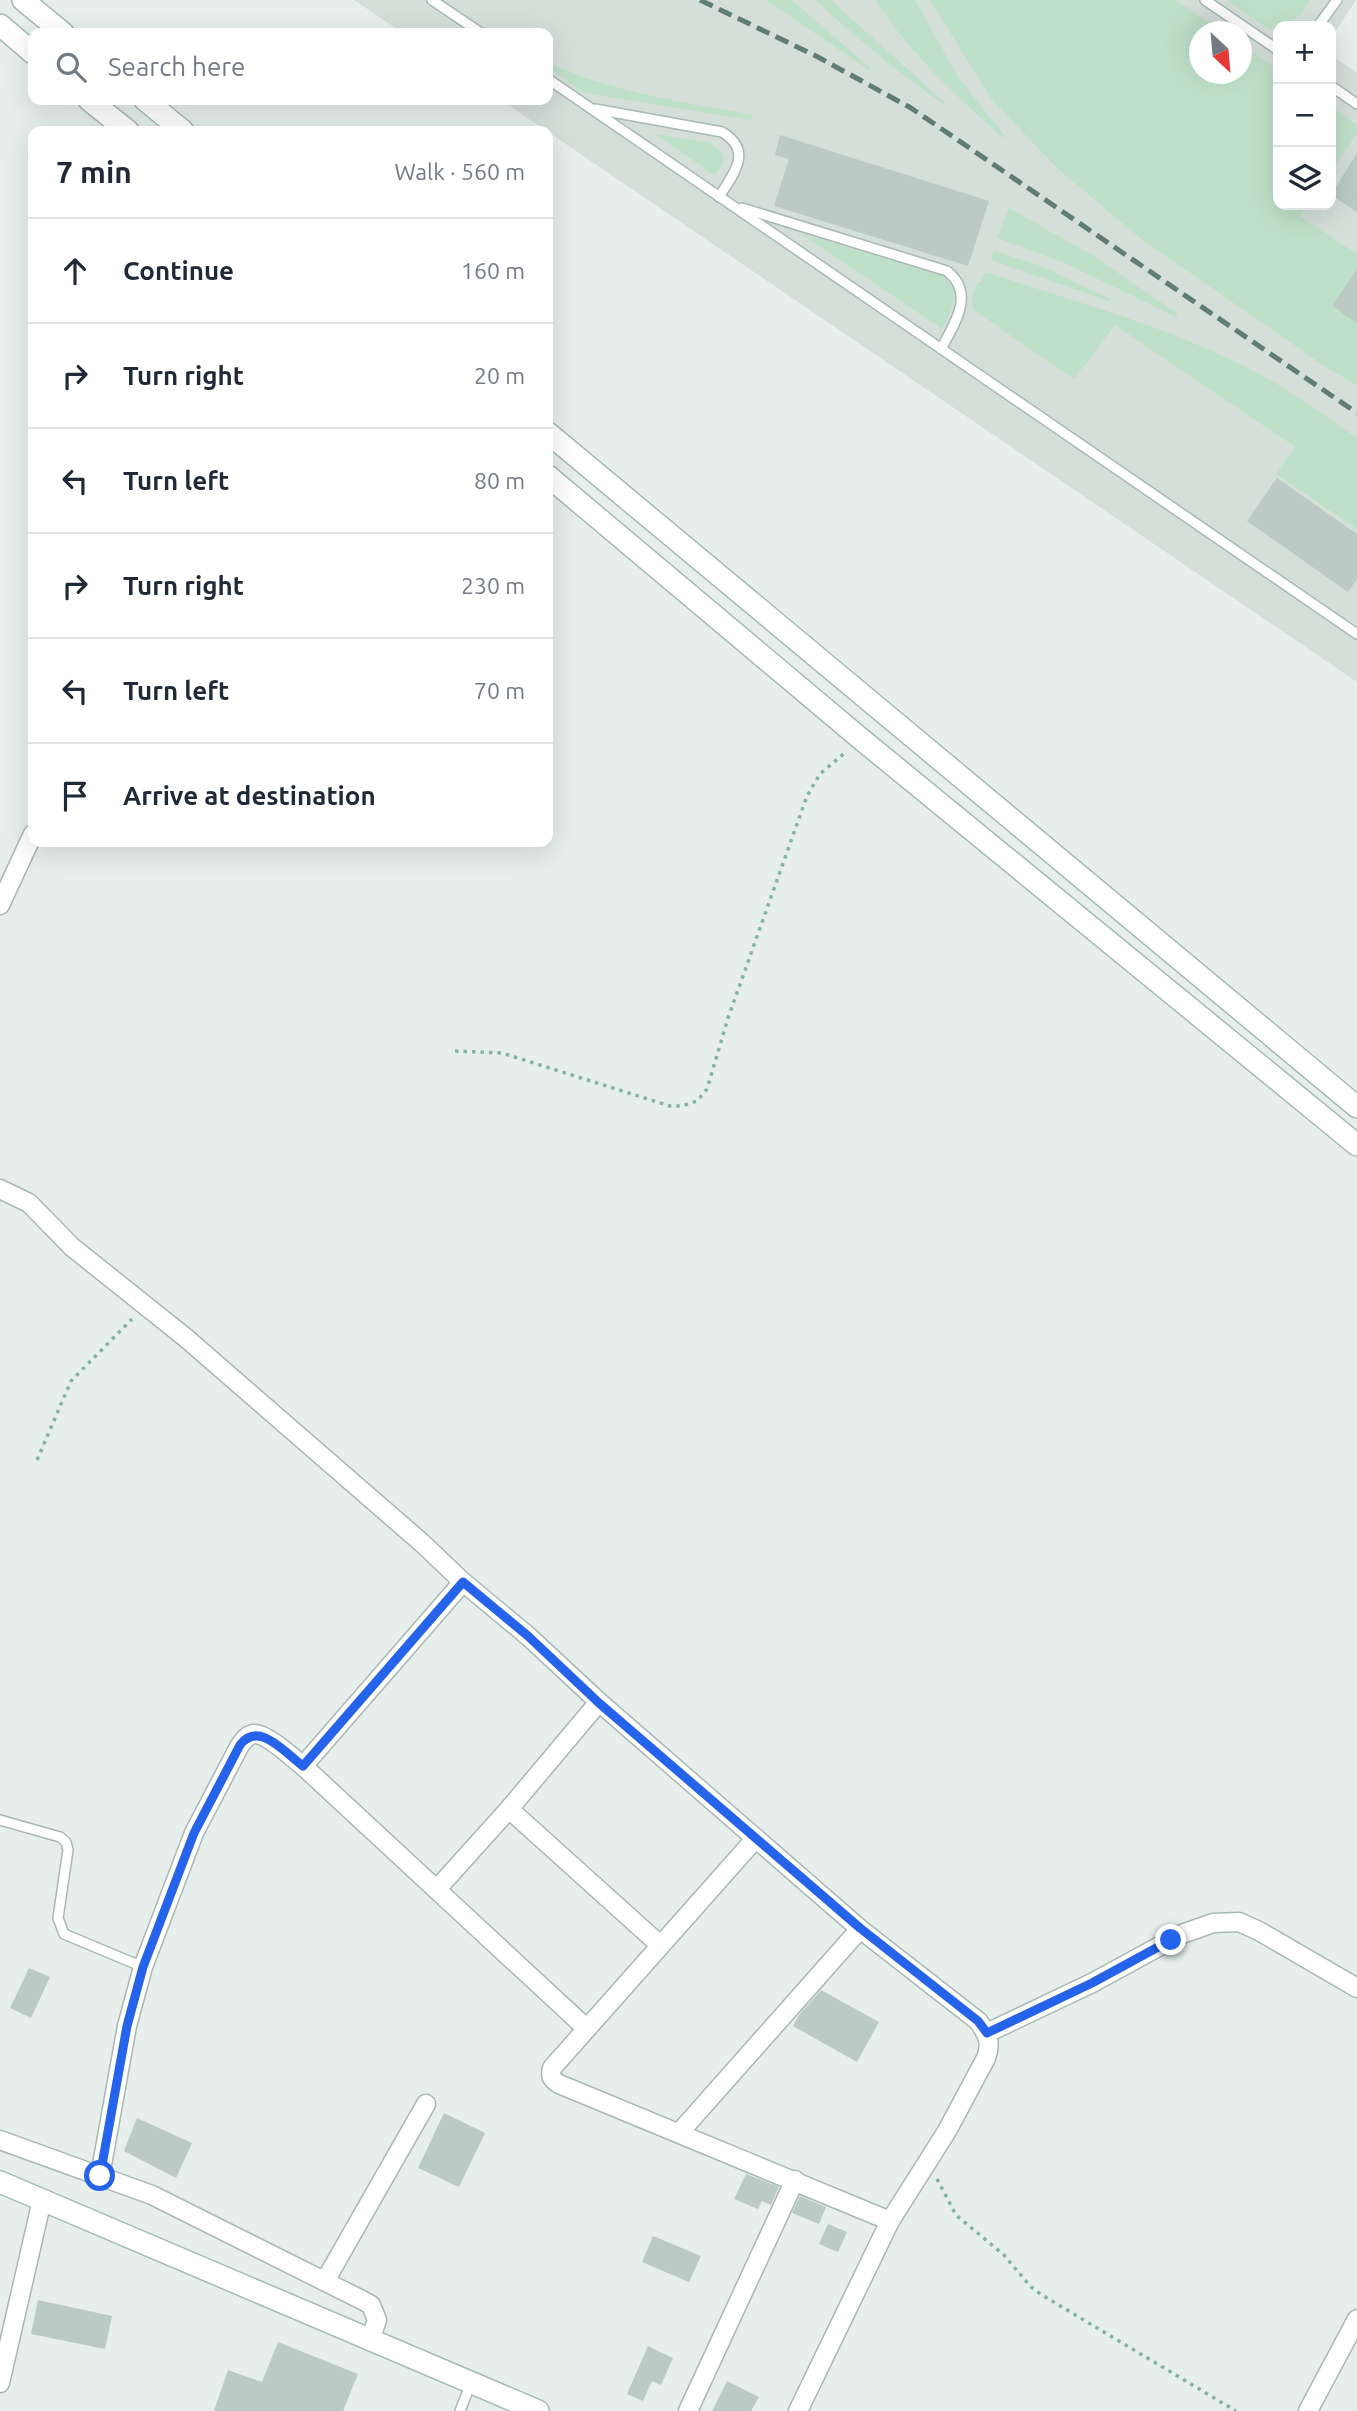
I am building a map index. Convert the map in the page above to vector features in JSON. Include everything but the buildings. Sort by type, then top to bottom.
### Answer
[{"type":"street","points":[[23,0],[57,28]]},
{"type":"street","points":[[0,25],[28,49]]},
{"type":"street","points":[[95,105],[122,126]]},
{"type":"street","points":[[151,105],[177,126]]},
{"type":"street","points":[[553,437],[1357,1107]]},
{"type":"street","points":[[553,480],[861,738],[1357,1145]]},
{"type":"street","points":[[0,905],[28,845]]},
{"type":"street","points":[[0,1189],[29,1203],[72,1247],[146,1306],[422,1543],[599,1703],[860,1928],[978,2021],[987,2033],[990,2049],[986,2058],[928,2162],[890,2221],[799,2411]]},
{"type":"street","points":[[303,1766],[463,1582]]},
{"type":"street","points":[[437,1889],[599,1703]]},
{"type":"street","points":[[100,2176],[127,2026],[143,1967],[194,1833],[247,1737],[254,1734],[263,1735],[303,1766],[586,2028]]},
{"type":"street","points":[[509,1809],[660,1945]]},
{"type":"street","points":[[756,1838],[552,2067],[552,2080],[890,2221]]},
{"type":"street","points":[[987,2033],[1092,1983],[1182,1934],[1213,1923],[1239,1922],[1259,1931],[1357,1988]]},
{"type":"street","points":[[680,2132],[860,1928]]},
{"type":"street","points":[[325,2281],[426,2104]]},
{"type":"street","points":[[0,2140],[152,2195],[371,2305],[377,2320],[370,2341]]},
{"type":"street","points":[[688,2411],[795,2180]]},
{"type":"street","points":[[0,2182],[538,2411]]},
{"type":"street","points":[[0,2384],[42,2200]]},
{"type":"street","points":[[1308,2411],[1357,2319]]},
{"type":"lane","points":[[432,0],[474,28]]},
{"type":"lane","points":[[1205,0],[1273,47]]},
{"type":"lane","points":[[1322,21],[1337,0]]},
{"type":"lane","points":[[553,82],[1357,634]]},
{"type":"lane","points":[[1336,89],[1357,104]]},
{"type":"lane","points":[[590,108],[722,132],[730,136],[739,151],[740,160],[719,197]]},
{"type":"lane","points":[[731,204],[947,271],[955,277],[960,286],[962,302],[941,349]]},
{"type":"lane","points":[[0,1820],[60,1837],[66,1842],[68,1850],[58,1918],[64,1934],[143,1967]]},
{"type":"lane","points":[[460,2411],[471,2383]]},
{"type":"path","points":[[454,1051],[502,1053],[670,1106],[682,1107],[697,1101],[707,1089],[737,992],[807,796],[820,774],[861,738]]},
{"type":"path","points":[[37,1460],[71,1381],[146,1306]]},
{"type":"path","points":[[928,2162],[956,2215],[1004,2255],[1031,2287],[1236,2411]]},
{"type":"shaded area","points":[[354,0],[1356,0],[1336,30],[1336,21],[1273,21],[1273,210],[1336,210],[1336,58],[1357,73],[1357,682],[553,135],[553,126],[539,126],[508,105],[553,105],[553,28],[396,28]]},
{"type":"green space","points":[[766,0],[792,0],[870,68],[869,70]]},
{"type":"green space","points":[[815,0],[831,0],[944,102],[943,104],[877,54]]},
{"type":"green space","points":[[875,0],[915,0],[958,77],[1005,136],[1003,138],[918,56]]},
{"type":"green space","points":[[930,0],[1176,0],[1207,21],[1189,21],[1189,84],[1252,84],[1252,52],[1273,67],[1273,210],[1304,210],[1300,216],[1357,254],[1357,269],[1332,306],[1357,323],[1357,385],[1327,368],[1140,238],[1057,168],[992,100]]},
{"type":"green space","points":[[1226,0],[1310,0],[1293,21],[1273,21],[1273,29],[1268,29]]},
{"type":"green space","points":[[553,65],[623,89],[752,115],[751,120],[584,93],[553,71]]},
{"type":"green space","points":[[1336,110],[1357,125],[1357,133],[1336,164]]},
{"type":"green space","points":[[656,134],[712,143],[723,155],[723,163],[715,176]]},
{"type":"green space","points":[[1009,208],[1092,255],[1178,314],[1176,317],[1067,264],[997,238]]},
{"type":"green space","points":[[800,233],[941,275],[948,281],[954,294],[952,308],[942,329]]},
{"type":"green space","points":[[994,251],[1041,266],[1110,299],[1109,301],[991,260]]},
{"type":"green space","points":[[985,272],[1125,317],[1193,343],[1259,374],[1321,413],[1357,438],[1357,529],[1276,474],[1295,447],[1115,325],[1074,379],[975,311],[973,297]]},
{"type":"railway","points":[[700,0],[816,56],[911,108],[1357,413]]},
{"type":"route","points":[[100,2176],[130,2011],[143,1967],[194,1833],[240,1745],[247,1737],[254,1734],[263,1735],[303,1766],[463,1582],[860,1928],[978,2021],[987,2033],[1092,1983],[1171,1940]]}]
